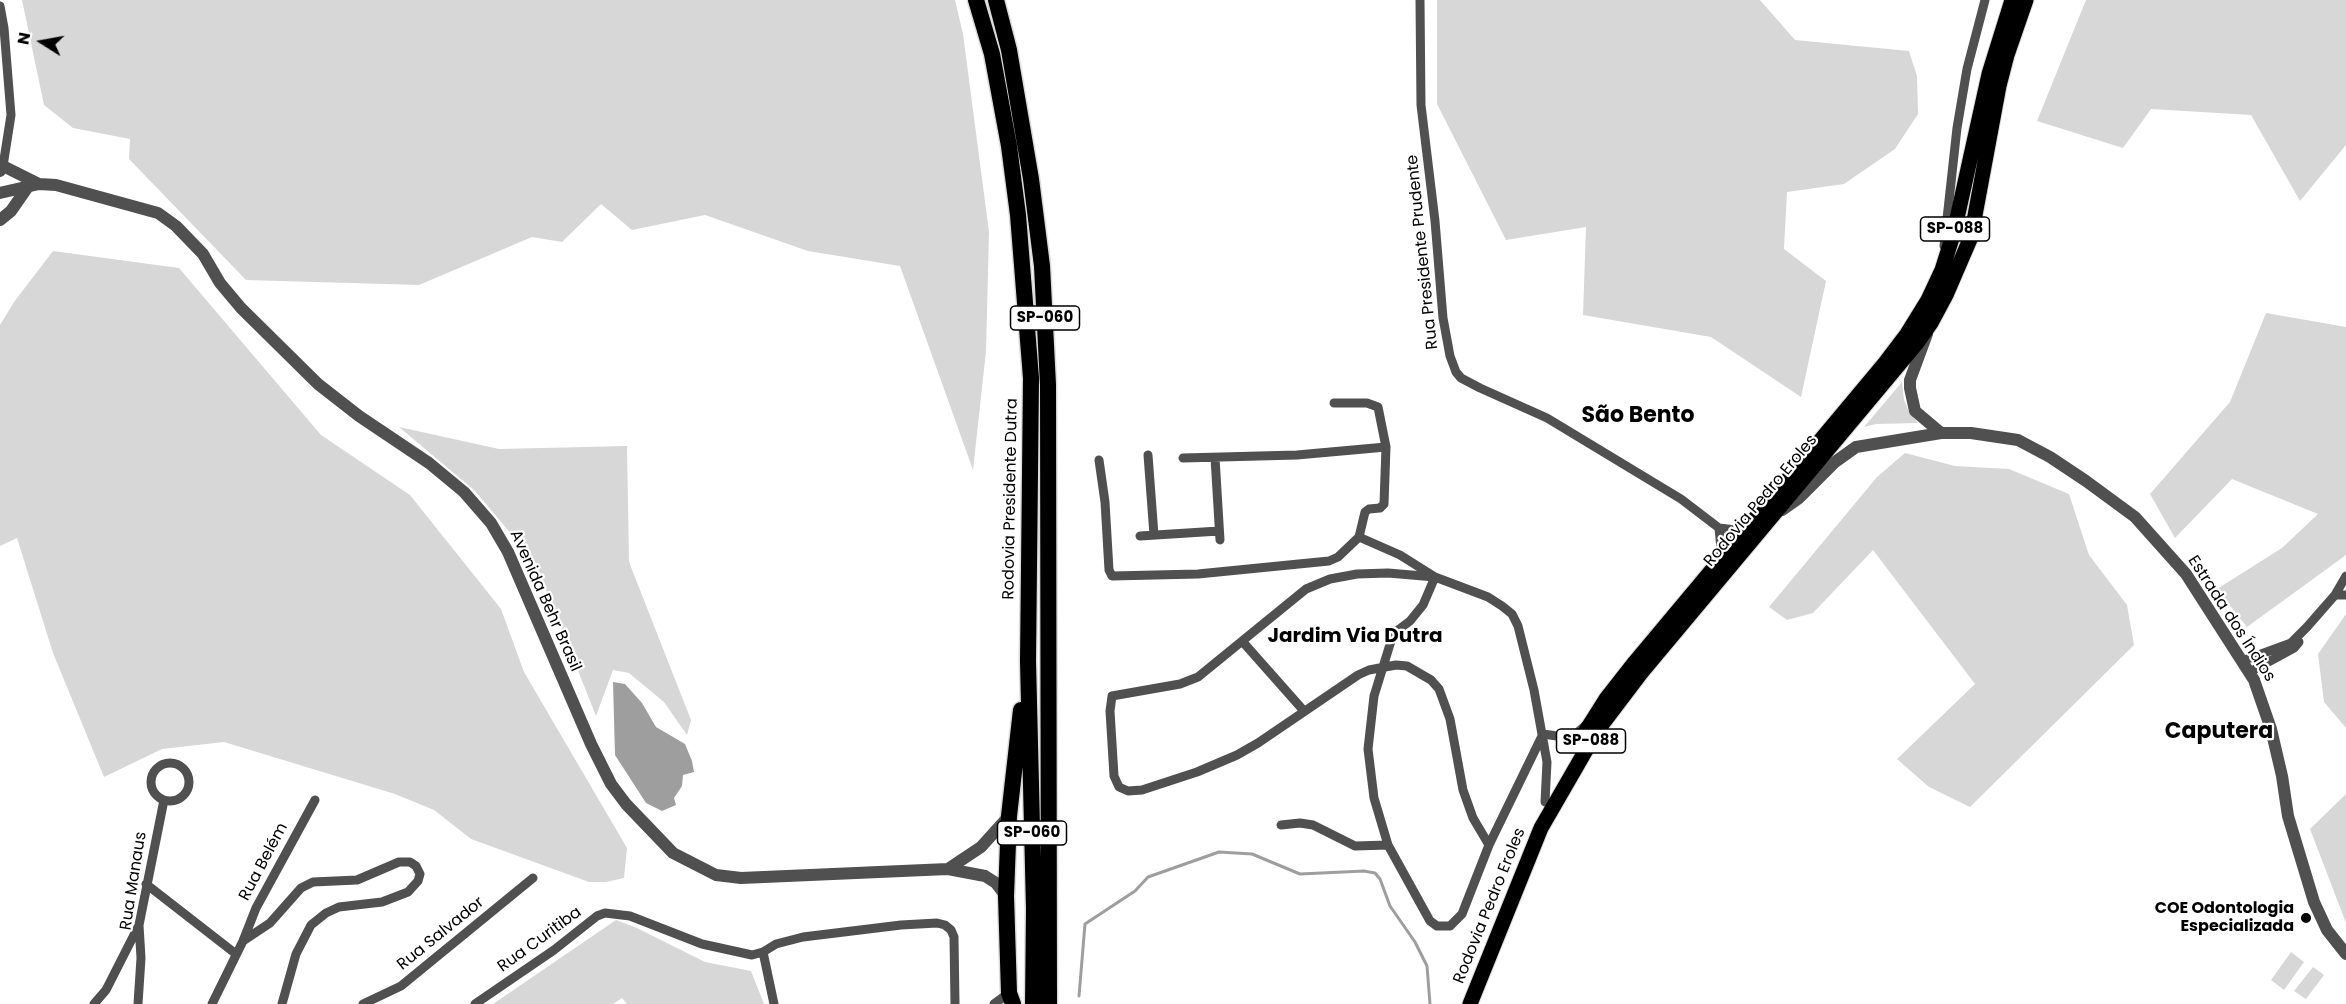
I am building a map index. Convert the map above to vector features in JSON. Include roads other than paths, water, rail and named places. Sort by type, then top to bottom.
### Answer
[{"type":"highway","name":"Rodovia Presidente Dutra","points":[[976,0],[992,54],[1009,146],[1018,215],[1031,378],[1028,661],[1034,898],[1033,1004]]},
{"type":"highway","name":"SP-060","points":[[996,0],[1009,50],[1031,179],[1042,266],[1048,386],[1047,902],[1049,1004]]},
{"type":"highway","name":"Rodovia Pedro Eroles","points":[[1460,1004],[1532,825],[1593,718],[1635,662],[1885,363],[1929,300],[1942,270],[1954,232],[1989,74],[2012,0]]},
{"type":"highway","name":"Rodovia Pedro Eroles","points":[[1470,1004],[1541,828],[1597,730],[1641,673],[1917,343],[1931,323],[1971,237],[2007,55],[2026,0]]},
{"type":"highway","points":[[1011,998],[1006,896],[1009,816],[1028,661]]},
{"type":"street","name":"Rua Presidente Prudente","points":[[1420,0],[1420,105],[1435,221],[1443,318],[1450,356],[1456,372],[1461,378],[1480,388],[1547,418],[1681,499],[1719,528]]},
{"type":"street","points":[[1929,300],[1944,242],[1957,128],[1967,69],[1985,0]]},
{"type":"street","points":[[0,6],[4,27],[11,115],[1,169],[33,186]]},
{"type":"street","name":"Avenida Behr Brasil","points":[[33,186],[56,185],[158,213],[176,226],[203,254],[220,283],[241,308],[318,384],[359,416],[429,463],[464,492],[491,523],[508,552],[586,734],[611,784],[626,804],[674,852],[716,875],[741,878],[948,869],[985,876],[996,883],[1006,896]]},
{"type":"street","points":[[0,193],[33,186]]},
{"type":"street","points":[[0,220],[33,186]]},
{"type":"street","points":[[1931,323],[1910,380],[1910,388],[1915,411],[1941,433]]},
{"type":"street","points":[[1099,460],[1105,502],[1109,570],[1112,576],[1198,574],[1329,561],[1338,557],[1359,537],[1365,512],[1368,509],[1380,508],[1384,504],[1386,447],[1378,407],[1367,403],[1334,403]]},
{"type":"street","name":"Estrada dos Índios","points":[[1773,516],[1799,498],[1835,462],[1856,447],[1941,433],[1971,433],[2018,440],[2077,475],[2135,517],[2186,574],[2250,672],[2271,729],[2288,816],[2314,902],[2327,930],[2346,954]]},
{"type":"street","points":[[1183,458],[1297,455],[1386,447]]},
{"type":"street","points":[[1148,455],[1154,535]]},
{"type":"street","points":[[1140,536],[1220,536],[1215,458]]},
{"type":"street","points":[[1722,559],[1719,528],[1744,531]]},
{"type":"street","points":[[1359,537],[1400,555],[1435,577],[1488,597],[1512,614],[1525,652],[1543,734],[1547,762],[1545,802]]},
{"type":"street","points":[[1435,577],[1388,573],[1358,574],[1330,579],[1306,589],[1198,676],[1180,684],[1115,695],[1111,698],[1110,711],[1114,776],[1119,787],[1128,791],[1142,790],[1197,772],[1237,755],[1258,743],[1358,675],[1381,668],[1407,666],[1431,680],[1439,689],[1449,719],[1463,790],[1473,818],[1489,844]]},
{"type":"street","points":[[2242,661],[2291,643],[2335,594],[2346,576]]},
{"type":"street","points":[[1435,577],[1423,605],[1410,621],[1394,634],[1381,668],[1374,696],[1368,749],[1374,798],[1388,844],[1430,921],[1437,926],[1445,927],[1457,921],[1462,914],[1489,844],[1543,734]]},
{"type":"street","points":[[2335,594],[2346,595]]},
{"type":"street","points":[[2250,672],[2294,648],[2300,642],[2307,627]]},
{"type":"street","points":[[1242,640],[1304,711]]},
{"type":"street","points":[[1543,734],[1564,737],[1577,733],[1593,718]]},
{"type":"street","points":[[171,762],[186,772],[189,785],[182,796],[176,800],[164,800],[154,792],[152,775],[159,766],[171,762]]},
{"type":"street","name":"Rua Manaus","points":[[138,1004],[141,958],[139,925],[164,800]]},
{"type":"street","name":"Rua Belém","points":[[212,1004],[243,941],[256,908],[315,800]]},
{"type":"street","points":[[948,869],[981,847],[1009,816]]},
{"type":"street","points":[[1281,825],[1300,823],[1313,825],[1355,846],[1388,844]]},
{"type":"street","points":[[243,941],[270,923],[301,888],[313,882],[357,880],[399,862],[410,862],[416,866],[420,874],[418,881],[408,892],[382,902],[339,907],[326,913],[311,925],[296,954],[282,1004]]},
{"type":"street","name":"Rua Salvador","points":[[363,1004],[401,986],[533,878]]},
{"type":"street","points":[[146,884],[236,954]]},
{"type":"street","name":"Rua Curitiba","points":[[475,1004],[554,950],[597,916],[605,913],[630,916],[702,944],[752,955],[763,952]]},
{"type":"street","points":[[774,1004],[763,952],[776,944],[803,937],[937,923],[945,925],[954,937],[955,1004]]},
{"type":"street","points":[[94,1004],[105,990],[139,925]]},
{"type":"street","points":[[994,1004],[1011,998]]},
{"type":"waterway","points":[[1079,996],[1085,924],[1135,891],[1148,877],[1219,852],[1252,854],[1300,874],[1364,871],[1375,873],[1380,879],[1390,906],[1415,942],[1427,966],[1430,1004]]},
{"type":"place","name":"COE Odontologia Especializada","points":[[2306,918]]},
{"type":"district","name":"São Bento","points":[[1638,416]]},
{"type":"district","name":"Jardim Via Dutra","points":[[1355,637]]},
{"type":"district","name":"Caputera","points":[[2219,732]]}]
